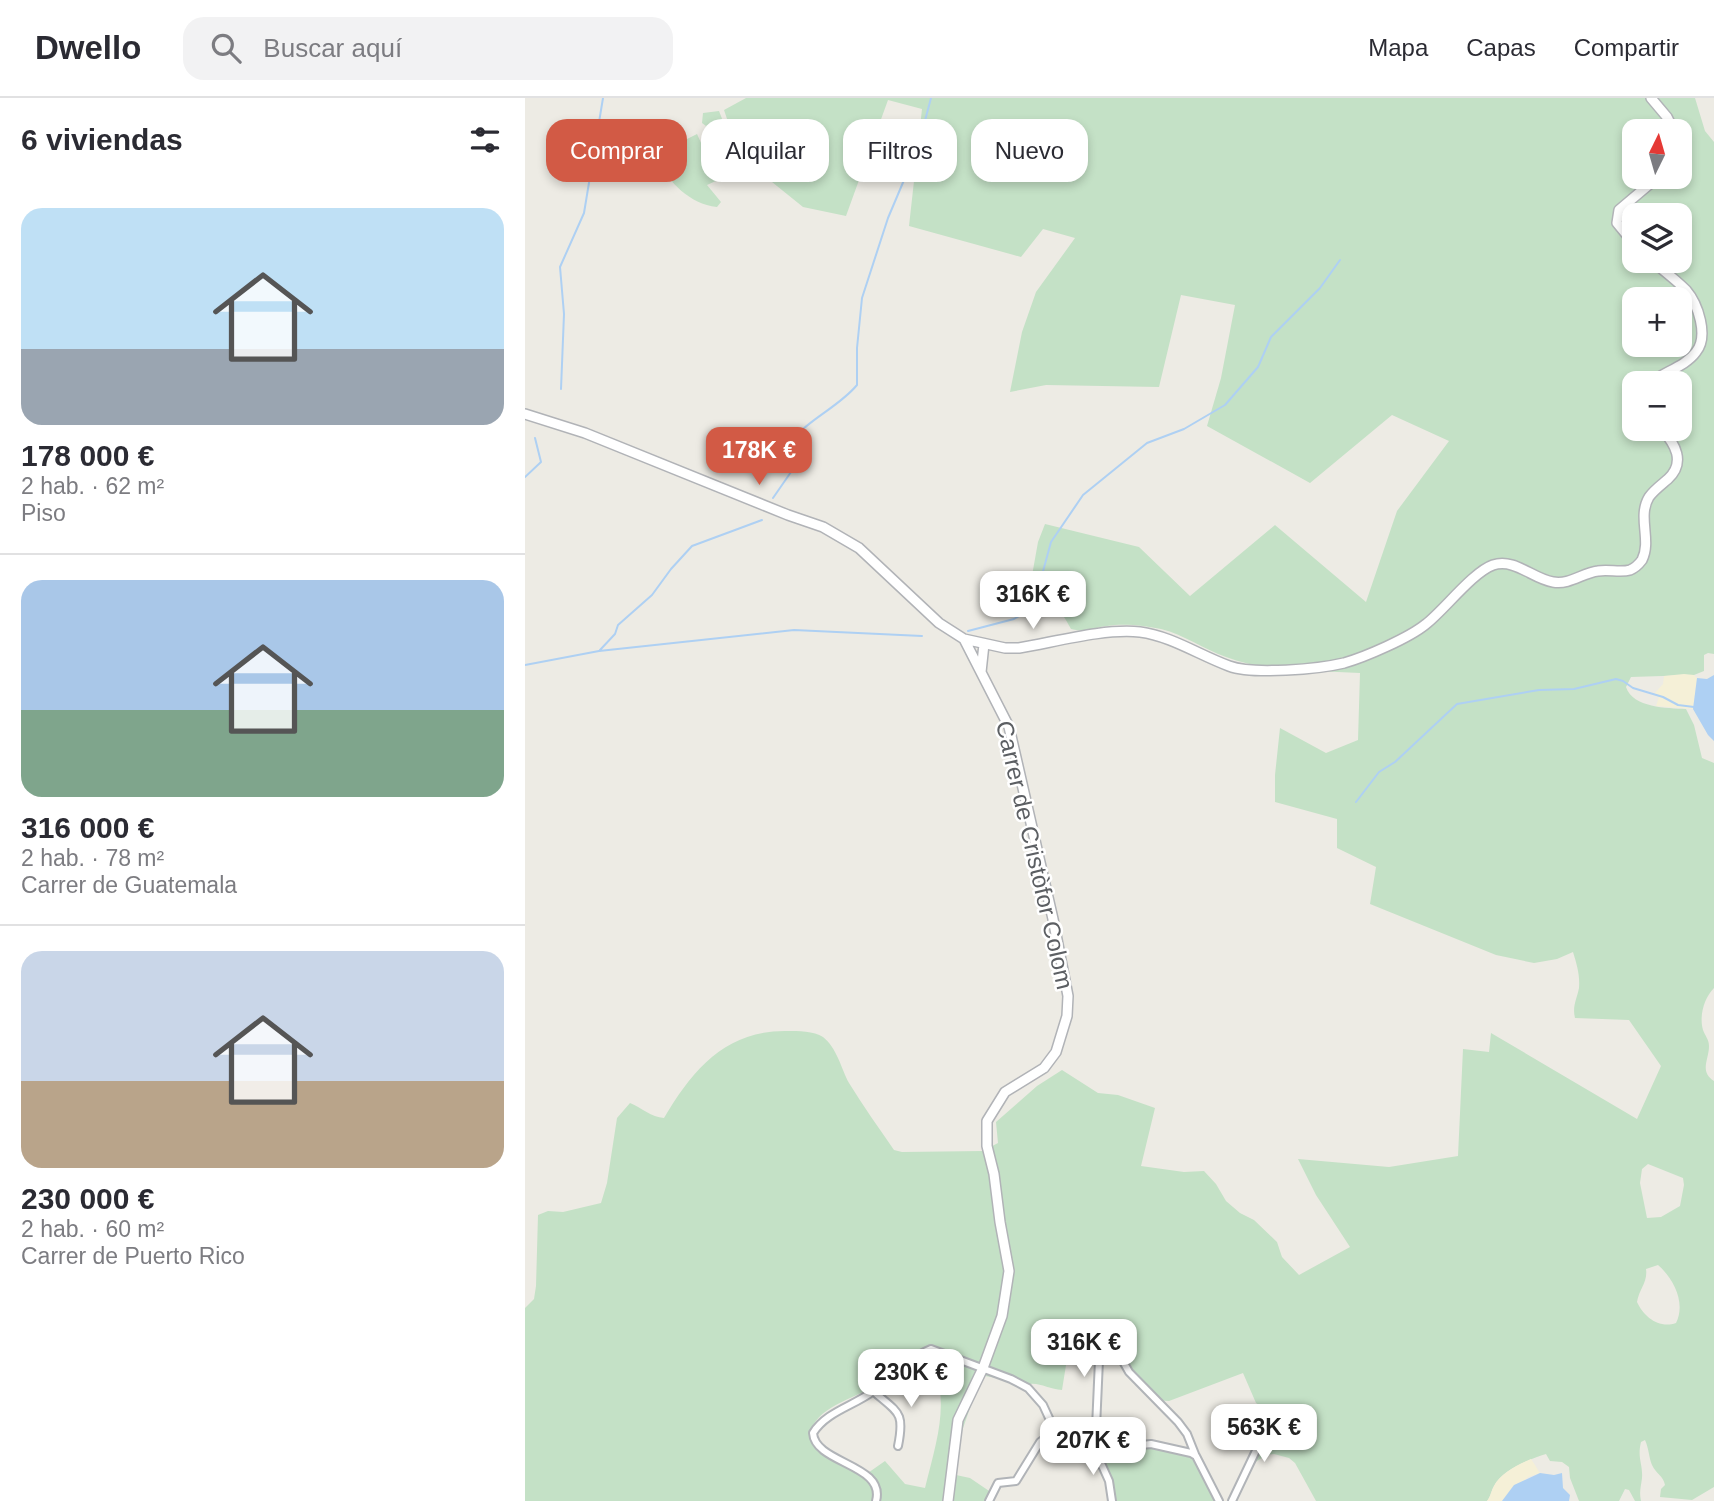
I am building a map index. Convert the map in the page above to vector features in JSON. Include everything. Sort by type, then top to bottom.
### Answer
[{"type":"street","points":[[1651,98],[1668,119]]},
{"type":"street","points":[[1627,203],[1644,189]]},
{"type":"street","points":[[1622,207],[1617,223],[1622,229]]},
{"type":"street","points":[[1665,273],[1689,295],[1696,306],[1702,333],[1700,345],[1694,355],[1669,371]]},
{"type":"street","points":[[525,414],[585,433],[832,532],[874,560],[939,623],[964,639],[1005,648],[1019,648],[1130,631],[1158,636],[1227,665],[1250,671],[1342,664],[1418,630],[1492,565],[1512,565],[1543,580],[1560,583],[1601,570],[1627,571],[1637,566],[1644,554],[1646,503],[1677,465],[1672,441]]},
{"type":"street","name":"Carrer de Cristòfor Colom","points":[[948,1501],[958,1420],[983,1368],[1002,1315],[1009,1270],[995,1174],[987,1146],[987,1121],[1005,1092],[1044,1068],[1056,1052],[1064,1031],[1068,996],[1014,740],[1004,713],[980,674],[979,662],[964,639]]},
{"type":"street","points":[[979,662],[982,644]]},
{"type":"street","points":[[979,662],[1005,648]]},
{"type":"street","points":[[876,1501],[875,1487],[866,1475],[823,1451],[817,1446],[813,1433],[833,1414],[873,1391],[928,1349],[983,1368],[1028,1388],[1043,1405],[1055,1432],[1072,1442],[1095,1450],[1150,1444],[1196,1456]]},
{"type":"street","points":[[1112,1501],[1109,1482],[1095,1450],[1098,1360],[1106,1349],[1116,1349],[1129,1372],[1187,1434],[1219,1501]]},
{"type":"street","points":[[873,1391],[901,1418],[898,1446]]},
{"type":"street","points":[[1232,1501],[1262,1438],[1282,1416]]},
{"type":"street","points":[[989,1501],[998,1483],[1016,1480],[1040,1442],[1055,1432]]},
{"type":"green space","points":[[746,98],[1695,98],[1705,131],[1714,142],[1714,654],[1704,655],[1704,671],[1694,675],[1631,677],[1626,687],[1630,694],[1643,703],[1686,709],[1694,725],[1702,758],[1714,763],[1714,988],[1705,1002],[1702,1019],[1709,1044],[1706,1069],[1714,1081],[1714,1487],[1692,1500],[1660,1497],[1661,1489],[1665,1485],[1652,1465],[1645,1440],[1641,1442],[1640,1452],[1641,1501],[1635,1501],[1629,1490],[1625,1489],[1619,1501],[1579,1501],[1570,1478],[1569,1467],[1562,1462],[1550,1461],[1546,1454],[1503,1475],[1487,1501],[1316,1501],[1295,1463],[1289,1458],[1274,1454],[1266,1455],[1254,1463],[1237,1501],[1229,1501],[1262,1432],[1277,1417],[1256,1403],[1243,1373],[1169,1401],[1153,1400],[1117,1354],[1072,1328],[1062,1390],[1035,1384],[1021,1389],[1002,1379],[985,1376],[980,1379],[961,1434],[956,1475],[970,1478],[995,1495],[992,1501],[525,1501],[525,1308],[534,1299],[536,1286],[538,1215],[601,1203],[607,1183],[617,1118],[630,1103],[664,1118],[687,1084],[713,1056],[746,1037],[765,1032],[801,1031],[823,1037],[832,1047],[849,1083],[871,1117],[894,1150],[902,1152],[983,1151],[998,1143],[996,1122],[1037,1086],[1062,1070],[1098,1093],[1118,1095],[1155,1108],[1141,1166],[1184,1172],[1204,1171],[1226,1201],[1254,1220],[1277,1242],[1282,1257],[1299,1275],[1350,1247],[1316,1195],[1298,1159],[1389,1167],[1458,1156],[1463,1049],[1489,1052],[1491,1033],[1637,1119],[1661,1066],[1629,1020],[1575,1018],[1574,1006],[1579,983],[1573,952],[1557,959],[1534,963],[1496,955],[1370,904],[1376,867],[1337,848],[1337,819],[1275,802],[1280,728],[1326,753],[1358,740],[1360,673],[1258,666],[1218,654],[1170,632],[1149,627],[1121,625],[1086,630],[1071,629],[1054,606],[1028,598],[1038,542],[1045,524],[1139,547],[1190,596],[1275,525],[1366,602],[1397,511],[1449,441],[1392,415],[1310,483],[1207,426],[1221,378],[1235,305],[1181,295],[1159,387],[1046,385],[1010,392],[1022,332],[1036,292],[1075,238],[1043,229],[1021,257],[909,226],[914,182],[957,182],[957,119],[921,119],[922,109],[888,100],[881,119],[843,119],[843,182],[858,182],[846,216],[803,207],[772,182],[829,182],[829,119],[727,119],[724,110]],"holes":[[[1648,1164],[1683,1178],[1680,1206],[1661,1217],[1647,1218],[1640,1183],[1642,1169]],[[1658,1265],[1673,1284],[1680,1307],[1676,1323],[1658,1323],[1648,1317],[1637,1302],[1645,1282],[1646,1269]],[[927,1346],[935,1365],[941,1400],[938,1434],[925,1488],[905,1484],[885,1461],[865,1475],[817,1446],[810,1434],[819,1417],[827,1410],[874,1386]]]},
{"type":"green space","points":[[719,111],[722,119],[702,119],[703,113]]},
{"type":"green space","points":[[697,134],[701,143],[701,182],[714,182],[707,185],[721,202],[717,207],[689,197],[673,182],[687,182],[687,139]]},
{"type":"green space","points":[[1141,1442],[1199,1457],[1221,1501],[1108,1501],[1095,1446],[1109,1447]]},
{"type":"sand","points":[[1684,674],[1697,678],[1693,709],[1656,706],[1659,697],[1653,695],[1663,684],[1664,676]]},
{"type":"sand","points":[[1531,1459],[1540,1473],[1528,1477],[1502,1501],[1487,1501],[1494,1486],[1505,1473]]},
{"type":"water","points":[[1714,675],[1714,741],[1693,709],[1697,678],[1707,679]]},
{"type":"water","points":[[1540,1473],[1562,1473],[1563,1488],[1570,1495],[1569,1501],[1502,1501],[1514,1485]]},
{"type":"waterway","points":[[561,389],[564,314],[560,267],[584,213],[603,98]]},
{"type":"waterway","points":[[773,498],[800,459],[803,429],[857,385],[857,348],[862,298],[888,218],[918,147],[931,98]]},
{"type":"waterway","points":[[968,631],[1014,619],[1033,608],[1051,542],[1083,495],[1147,443],[1184,429],[1225,405],[1258,367],[1271,337],[1320,288],[1340,260]]},
{"type":"waterway","points":[[525,477],[541,462],[535,438]]},
{"type":"waterway","points":[[600,650],[615,634],[618,625],[652,595],[692,546],[762,520]]},
{"type":"waterway","points":[[525,665],[599,651],[794,630],[922,636]]},
{"type":"waterway","points":[[1356,802],[1379,772],[1395,762],[1457,704],[1539,690],[1574,689],[1616,679],[1678,705],[1694,707]]}]
